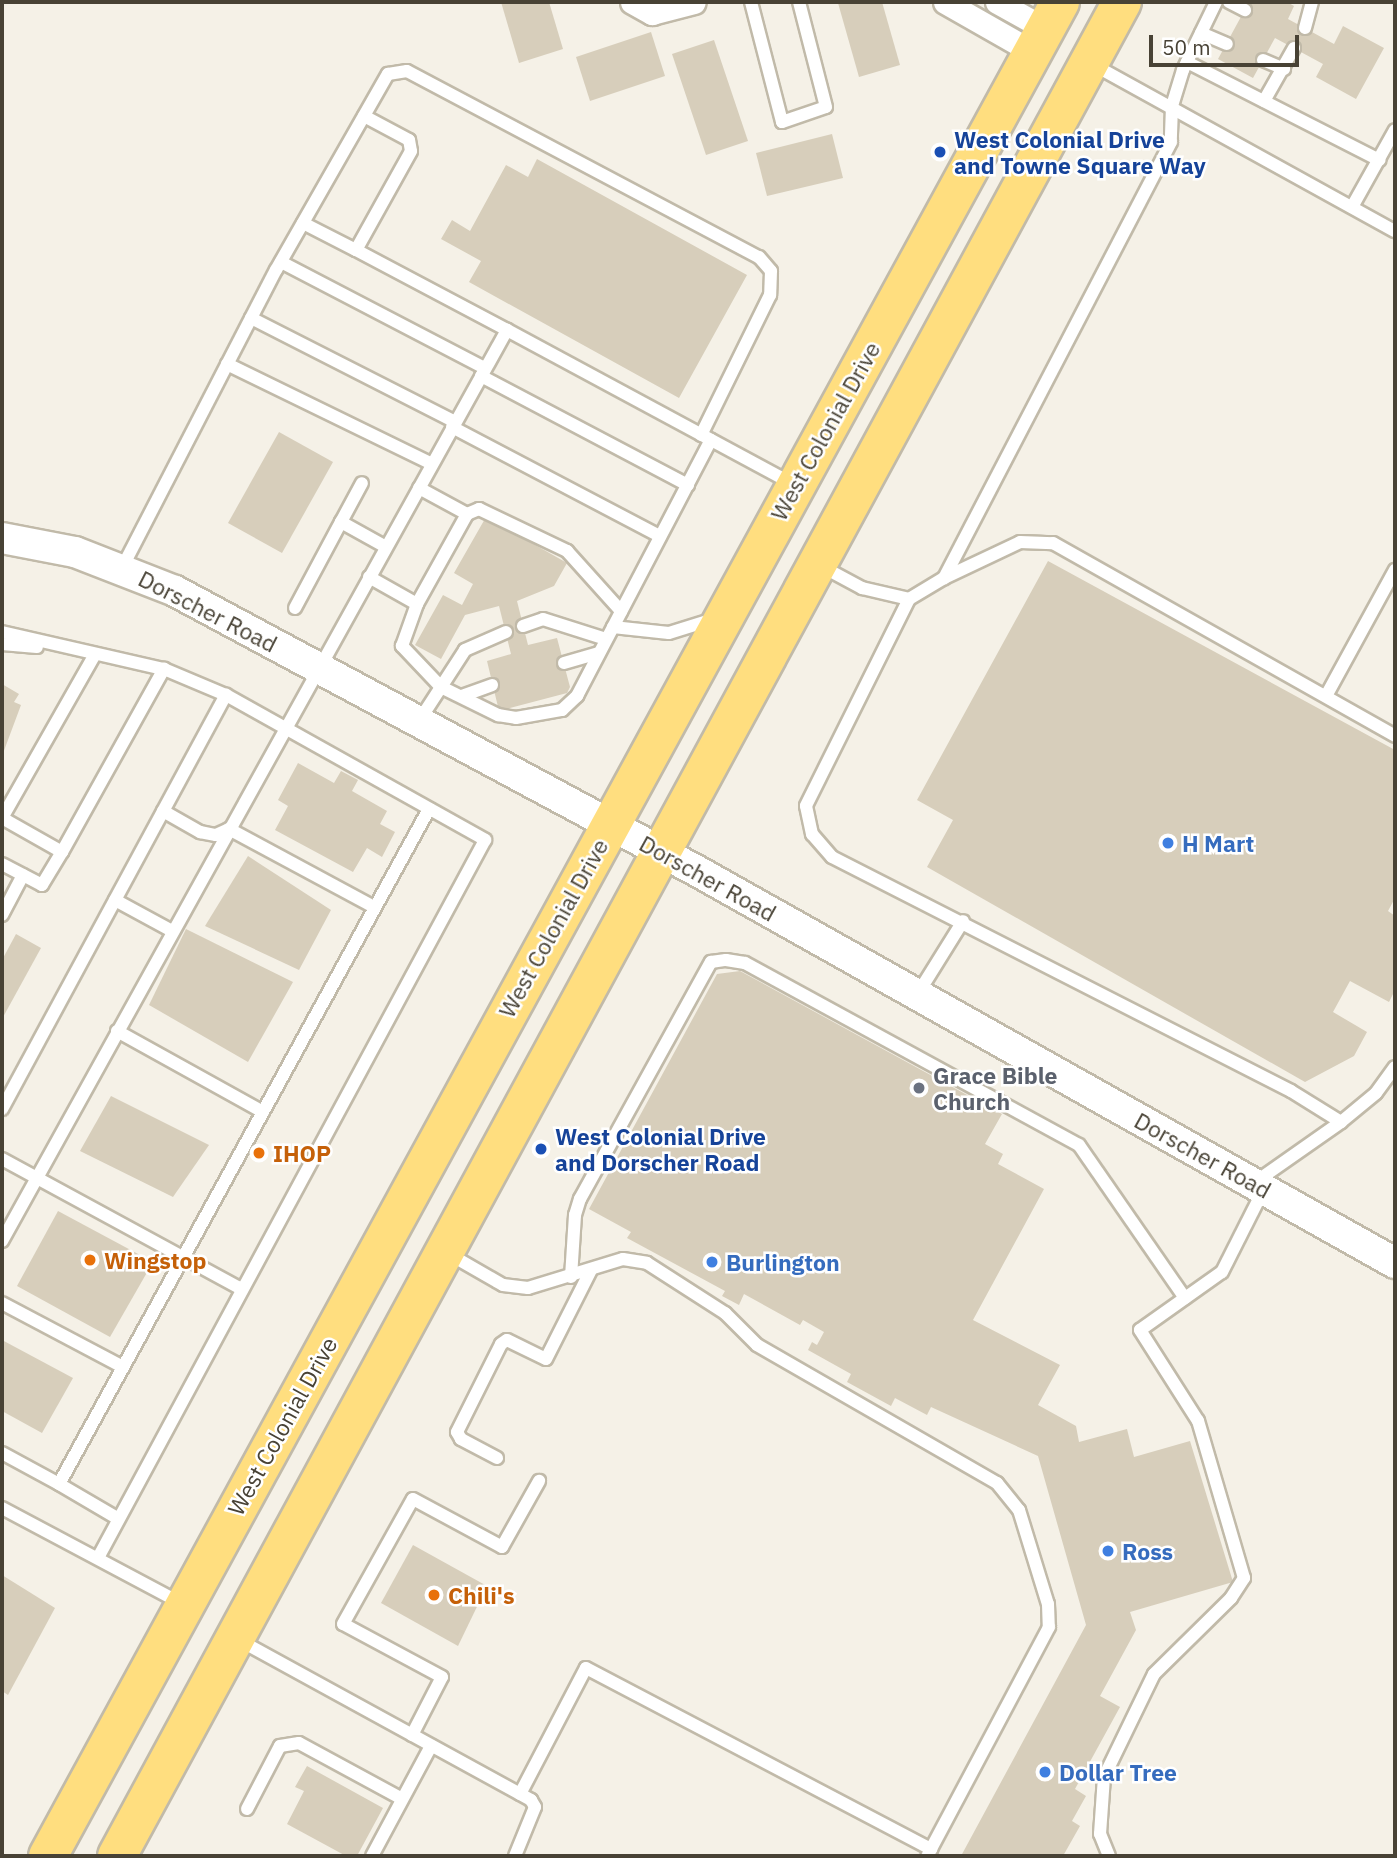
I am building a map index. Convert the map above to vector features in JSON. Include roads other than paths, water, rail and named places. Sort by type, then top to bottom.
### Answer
[{"type":"highway","points":[[1081,2],[1081,39],[1089,63]]},
{"type":"highway","points":[[117,1856],[1122,2]]},
{"type":"highway","points":[[1006,214],[1048,82],[1052,62],[1046,28]]},
{"type":"highway","name":"West Colonial Drive","points":[[48,1856],[1046,28]]},
{"type":"highway","points":[[185,1605],[236,1638]]},
{"type":"street","points":[[632,2],[652,13],[694,2]]},
{"type":"street","points":[[945,2],[1046,28]]},
{"type":"street","points":[[997,2],[1046,28]]},
{"type":"street","name":"Dorscher Road","points":[[2,538],[75,552],[122,568],[318,667],[663,853],[1395,1263]]},
{"type":"lane","points":[[751,2],[782,122],[826,107],[799,2]]},
{"type":"lane","points":[[944,578],[1171,142],[1172,106],[1187,62],[1216,2]]},
{"type":"lane","points":[[1229,2],[1245,9]]},
{"type":"lane","points":[[1305,28],[1312,2]]},
{"type":"lane","points":[[1201,33],[1227,44]]},
{"type":"lane","points":[[1264,102],[1294,48]]},
{"type":"lane","points":[[1263,60],[1284,69]]},
{"type":"lane","points":[[1187,62],[1378,160]]},
{"type":"lane","points":[[1089,63],[1172,106],[1395,231]]},
{"type":"lane","points":[[122,568],[281,262],[388,74],[407,71],[759,257],[771,271],[770,295],[688,485],[577,696],[562,710],[516,718],[441,687],[402,646],[417,604],[467,514],[479,509],[567,551],[621,611]]},
{"type":"lane","points":[[356,250],[411,151],[409,140],[364,116]]},
{"type":"lane","points":[[1352,207],[1395,130]]},
{"type":"lane","points":[[303,223],[795,485]]},
{"type":"lane","points":[[281,262],[688,485]]},
{"type":"lane","points":[[251,318],[660,536]]},
{"type":"lane","points":[[2,1241],[507,330]]},
{"type":"lane","points":[[227,364],[432,464]]},
{"type":"lane","points":[[295,608],[362,483]]},
{"type":"lane","points":[[419,488],[467,514]]},
{"type":"lane","points":[[341,522],[386,547]]},
{"type":"lane","points":[[1341,1122],[1291,1091],[962,920],[832,857],[812,834],[806,806],[909,599],[944,578],[1020,542],[1053,543],[1326,696],[1393,730]]},
{"type":"lane","points":[[818,564],[862,588],[909,599]]},
{"type":"lane","points":[[1326,696],[1395,570]]},
{"type":"lane","points":[[369,578],[417,604]]},
{"type":"lane","points":[[523,626],[543,619],[610,633],[669,633],[724,615]]},
{"type":"lane","points":[[2,632],[94,656],[164,669],[226,695],[485,840],[117,1518],[99,1556]]},
{"type":"lane","points":[[419,721],[465,650],[506,632]]},
{"type":"lane","points":[[2,645],[69,649]]},
{"type":"lane","points":[[564,663],[599,653]]},
{"type":"lane","points":[[62,852],[2,818],[94,656]]},
{"type":"lane","points":[[2,864],[42,885],[164,669]]},
{"type":"lane","points":[[462,696],[492,685]]},
{"type":"lane","points":[[2,1109],[226,695]]},
{"type":"lane","points":[[59,1484],[429,809]]},
{"type":"lane","points":[[163,811],[200,832],[216,835],[229,829]]},
{"type":"lane","points":[[229,829],[374,907]]},
{"type":"lane","points":[[2,915],[23,875]]},
{"type":"lane","points":[[115,900],[172,932]]},
{"type":"lane","points":[[917,995],[962,920]]},
{"type":"lane","points":[[571,1277],[575,1215],[580,1199],[711,962],[726,960],[745,963],[1079,1145],[1185,1298]]},
{"type":"lane","points":[[117,1031],[263,1112]]},
{"type":"lane","points":[[1109,1856],[1100,1834],[1104,1777],[1159,1668],[1231,1598],[1244,1578],[1198,1421],[1140,1330],[1222,1272],[1259,1186],[1377,1093],[1395,1066]]},
{"type":"lane","points":[[2,1158],[241,1289]]},
{"type":"lane","points":[[445,1253],[503,1285],[528,1288],[623,1259],[647,1263],[668,1274],[725,1313],[757,1345],[997,1483],[1019,1510],[1048,1604],[1049,1627],[929,1853],[586,1668],[520,1794]]},
{"type":"lane","points":[[497,1458],[461,1439],[457,1432],[507,1340],[546,1359],[591,1270]]},
{"type":"lane","points":[[2,1303],[123,1367]]},
{"type":"lane","points":[[2,1454],[117,1518]]},
{"type":"lane","points":[[412,1735],[442,1677],[343,1624],[413,1499],[502,1547],[539,1481]]},
{"type":"lane","points":[[2,1508],[99,1556],[185,1605]]},
{"type":"lane","points":[[236,1638],[520,1794],[535,1807],[515,1856]]},
{"type":"lane","points":[[247,1809],[280,1746],[299,1743],[402,1799]]},
{"type":"lane","points":[[372,1856],[431,1745]]},
{"type":"place","name":"West Colonial Drive and Towne Square Way","points":[[940,152]]},
{"type":"place","name":"H Mart","points":[[1168,843]]},
{"type":"place","name":"Grace Bible Church","points":[[919,1088]]},
{"type":"place","name":"West Colonial Drive and Dorscher Road","points":[[541,1149]]},
{"type":"place","name":"IHOP","points":[[259,1153]]},
{"type":"place","name":"Wingstop","points":[[90,1260]]},
{"type":"place","name":"Burlington","points":[[712,1262]]},
{"type":"place","name":"Ross","points":[[1108,1551]]},
{"type":"place","name":"Chili's","points":[[434,1595]]},
{"type":"place","name":"Dollar Tree","points":[[1045,1772]]}]
